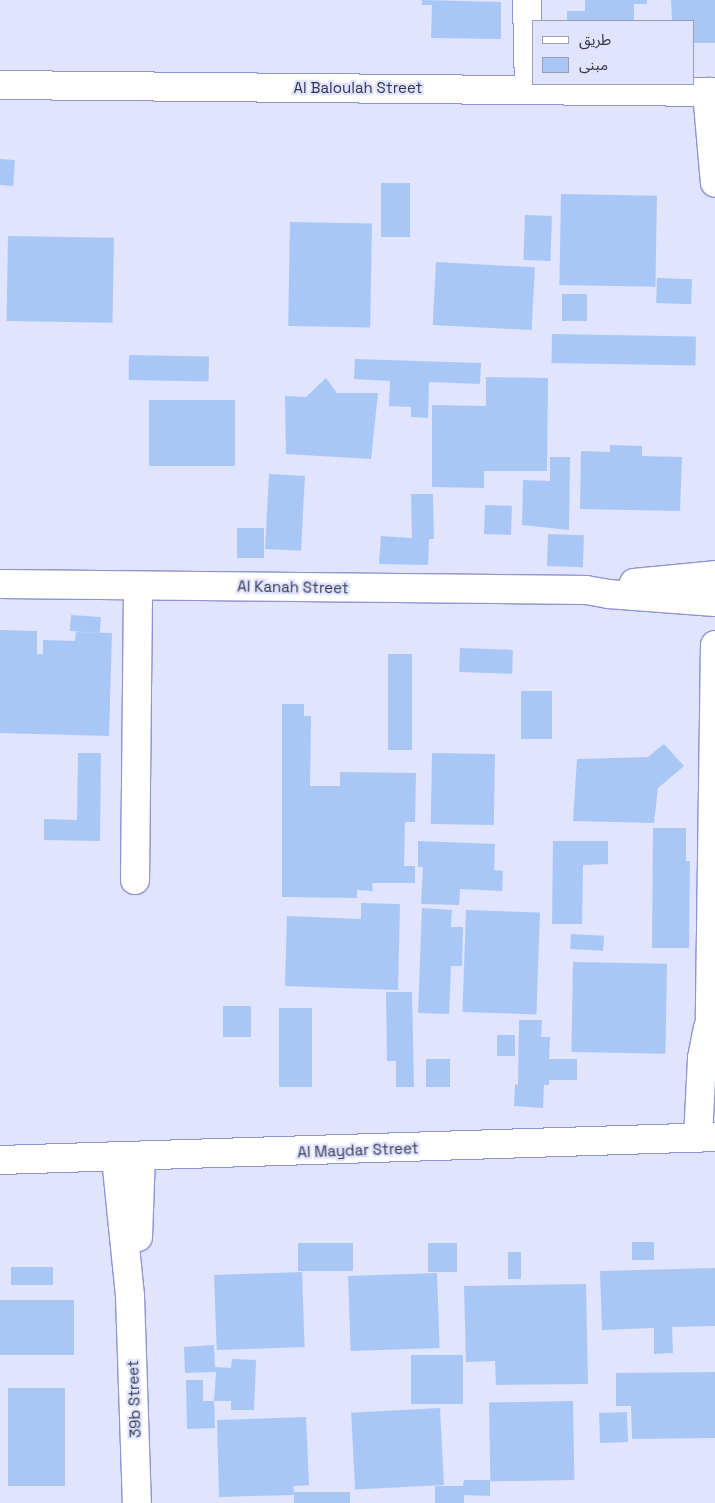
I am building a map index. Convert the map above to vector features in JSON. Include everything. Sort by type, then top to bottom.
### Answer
[{"type":"street","points":[[528,0],[529,90]]},
{"type":"street","name":"Al Baloulah Street","points":[[0,85],[711,92]]},
{"type":"street","points":[[711,92],[715,184]]},
{"type":"street","name":"Al Kanah Street","points":[[0,584],[586,590],[715,575]]},
{"type":"street","points":[[135,880],[138,586]]},
{"type":"street","name":"Al Kanah Street","points":[[586,590],[608,594],[715,602]]},
{"type":"street","points":[[715,645],[710,1017],[715,1050]]},
{"type":"street","points":[[706,1138],[702,1058],[710,1017]]},
{"type":"street","name":"Al Maydar Street","points":[[0,1160],[128,1158],[706,1138]]},
{"type":"street","name":"39b Street","points":[[128,1158],[137,1262],[130,1296],[137,1503]]},
{"type":"building","points":[[422,0],[501,2],[501,39],[431,38],[432,5],[422,5]]},
{"type":"building","points":[[585,0],[647,0],[647,4],[634,4],[634,20],[567,20],[567,11],[585,11]]},
{"type":"building","points":[[671,0],[715,0],[715,43],[695,43],[695,20],[672,20]]},
{"type":"building","points":[[0,159],[15,160],[13,186],[0,185]]},
{"type":"building","points":[[381,183],[410,183],[410,237],[381,237]]},
{"type":"building","points":[[561,194],[657,196],[655,287],[559,285]]},
{"type":"building","points":[[525,215],[552,216],[550,261],[523,260]]},
{"type":"building","points":[[290,222],[372,223],[370,327],[288,326]]},
{"type":"building","points":[[8,236],[114,238],[113,323],[7,321]]},
{"type":"building","points":[[436,262],[535,267],[532,330],[433,325]]},
{"type":"building","points":[[657,278],[692,279],[691,304],[656,303]]},
{"type":"building","points":[[562,294],[587,294],[587,321],[562,321]]},
{"type":"building","points":[[552,334],[696,337],[695,366],[551,363]]},
{"type":"building","points":[[129,355],[209,356],[209,381],[129,380]]},
{"type":"building","points":[[355,359],[481,363],[480,384],[429,382],[428,418],[411,417],[411,407],[389,406],[390,381],[354,379]]},
{"type":"building","points":[[486,377],[548,378],[547,471],[484,471],[484,488],[432,487],[432,405],[486,406]]},
{"type":"building","points":[[326,378],[337,393],[378,393],[371,459],[286,454],[285,396],[306,397]]},
{"type":"building","points":[[149,400],[235,400],[235,466],[149,466]]},
{"type":"building","points":[[610,445],[642,446],[642,456],[682,457],[680,511],[580,509],[581,451],[610,452]]},
{"type":"building","points":[[550,457],[570,457],[569,530],[522,525],[523,480],[550,481]]},
{"type":"building","points":[[269,474],[305,476],[301,551],[265,549]]},
{"type":"building","points":[[411,494],[433,494],[434,539],[429,539],[428,565],[379,564],[381,536],[412,538]]},
{"type":"building","points":[[485,505],[512,506],[511,535],[484,534]]},
{"type":"building","points":[[237,528],[264,528],[264,558],[237,558]]},
{"type":"building","points":[[548,534],[584,535],[583,567],[547,566]]},
{"type":"building","points":[[71,615],[101,617],[100,633],[70,631]]},
{"type":"building","points":[[0,630],[37,631],[37,654],[43,654],[43,640],[75,641],[76,632],[112,633],[109,736],[0,733]]},
{"type":"building","points":[[460,648],[513,650],[512,674],[459,672]]},
{"type":"building","points":[[388,654],[412,654],[412,750],[388,750]]},
{"type":"building","points":[[521,691],[552,691],[552,739],[521,739]]},
{"type":"building","points":[[282,704],[304,704],[304,716],[311,716],[310,786],[340,786],[340,772],[416,773],[415,822],[405,822],[404,866],[415,866],[415,883],[372,883],[373,891],[357,890],[357,898],[282,897]]},
{"type":"building","points":[[664,744],[684,766],[658,788],[654,823],[573,821],[577,759],[648,757]]},
{"type":"building","points":[[78,753],[101,753],[100,841],[44,840],[44,819],[77,820]]},
{"type":"building","points":[[432,753],[495,754],[494,825],[431,824]]},
{"type":"building","points":[[653,828],[686,828],[686,861],[690,861],[689,948],[652,948]]},
{"type":"building","points":[[418,841],[495,844],[494,870],[503,871],[502,891],[460,889],[459,905],[421,904],[423,867],[418,867]]},
{"type":"building","points":[[553,841],[608,841],[608,864],[583,865],[582,924],[552,924]]},
{"type":"building","points":[[361,903],[400,904],[398,990],[285,986],[287,916],[361,919]]},
{"type":"building","points":[[422,908],[452,910],[451,927],[463,927],[462,966],[451,966],[449,1014],[418,1013]]},
{"type":"building","points":[[466,910],[540,913],[536,1015],[462,1012]]},
{"type":"building","points":[[571,934],[604,936],[603,951],[570,949]]},
{"type":"building","points":[[573,962],[667,964],[665,1054],[571,1052]]},
{"type":"building","points":[[386,992],[412,992],[414,1087],[396,1087],[396,1061],[387,1061]]},
{"type":"building","points":[[223,1006],[251,1006],[251,1037],[223,1037]]},
{"type":"building","points":[[279,1008],[312,1008],[312,1087],[279,1087]]},
{"type":"building","points":[[519,1020],[542,1020],[541,1037],[550,1037],[549,1059],[577,1059],[577,1080],[549,1080],[549,1085],[544,1085],[543,1108],[514,1106],[515,1084],[518,1085]]},
{"type":"building","points":[[497,1035],[515,1035],[515,1056],[497,1056]]},
{"type":"building","points":[[426,1059],[450,1059],[450,1087],[426,1087]]},
{"type":"building","points":[[632,1242],[654,1242],[654,1260],[632,1260]]},
{"type":"building","points":[[298,1243],[353,1243],[353,1271],[298,1271]]},
{"type":"building","points":[[428,1243],[457,1243],[457,1272],[428,1272]]},
{"type":"building","points":[[508,1252],[521,1252],[521,1279],[508,1279]]},
{"type":"building","points":[[11,1267],[53,1267],[53,1285],[11,1285]]},
{"type":"building","points":[[715,1268],[715,1326],[672,1327],[673,1353],[654,1354],[654,1328],[602,1330],[600,1271]]},
{"type":"building","points":[[302,1272],[305,1347],[217,1350],[214,1275]]},
{"type":"building","points":[[437,1273],[440,1348],[351,1351],[348,1276]]},
{"type":"building","points":[[586,1284],[588,1384],[496,1385],[495,1361],[466,1362],[464,1286]]},
{"type":"building","points":[[0,1300],[74,1300],[74,1355],[0,1355]]},
{"type":"building","points":[[214,1345],[215,1367],[231,1368],[232,1359],[256,1360],[254,1410],[231,1410],[231,1401],[214,1401],[216,1372],[185,1373],[184,1347]]},
{"type":"building","points":[[411,1355],[463,1355],[463,1404],[411,1404]]},
{"type":"building","points":[[715,1372],[715,1438],[632,1439],[631,1406],[616,1406],[616,1373]]},
{"type":"building","points":[[186,1380],[203,1380],[203,1401],[214,1401],[215,1428],[187,1429]]},
{"type":"building","points":[[8,1388],[65,1388],[65,1486],[8,1486]]},
{"type":"building","points":[[573,1401],[574,1480],[490,1481],[489,1402]]},
{"type":"building","points":[[440,1408],[444,1485],[355,1490],[351,1413]]},
{"type":"building","points":[[627,1412],[628,1442],[600,1443],[599,1413]]},
{"type":"building","points":[[306,1417],[309,1485],[293,1486],[294,1492],[350,1492],[350,1503],[294,1503],[294,1495],[219,1497],[217,1420]]},
{"type":"building","points":[[464,1480],[490,1480],[490,1496],[464,1495],[464,1503],[435,1503],[435,1486],[463,1486]]}]
